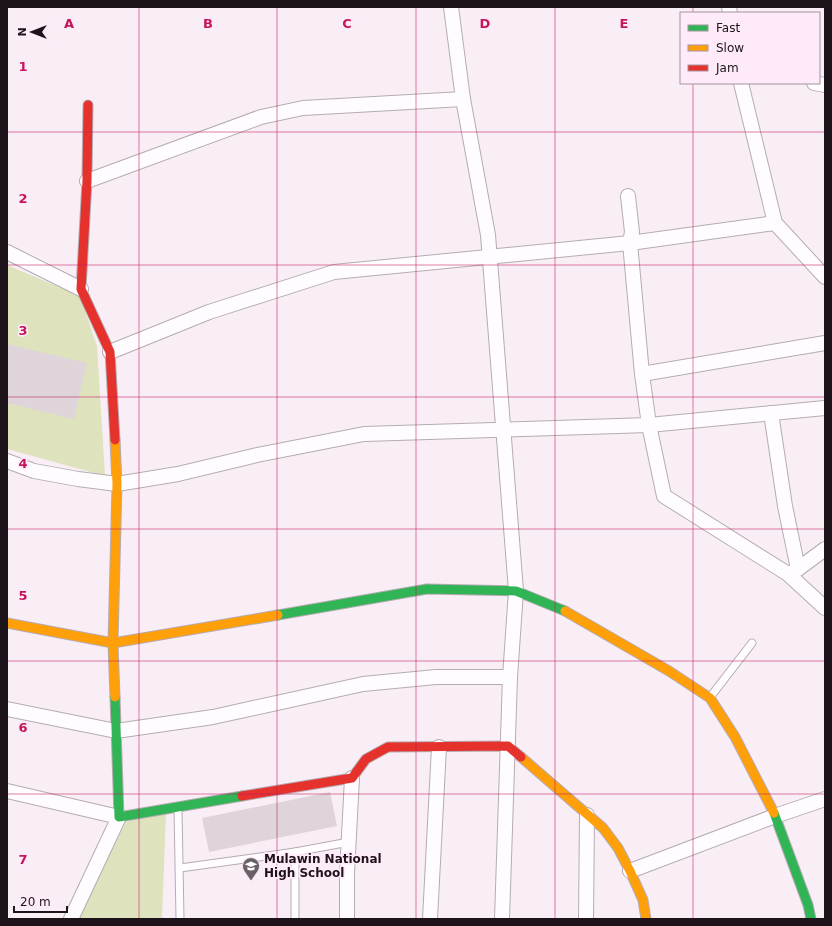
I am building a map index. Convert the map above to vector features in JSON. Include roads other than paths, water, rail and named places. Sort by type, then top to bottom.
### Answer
[{"type":"street","points":[[451,7],[463,99],[488,235],[516,591],[510,677],[502,919]]},
{"type":"street","points":[[741,84],[775,223],[825,277]]},
{"type":"street","points":[[87,181],[261,117],[303,108],[463,99]]},
{"type":"street","points":[[71,919],[119,817],[113,643],[117,484],[110,352],[81,289],[87,181],[88,105]]},
{"type":"street","points":[[628,196],[632,232],[630,243],[642,374],[649,425],[664,496],[793,572],[825,608]]},
{"type":"street","points":[[110,352],[209,312],[334,272],[490,258],[630,243],[775,223]]},
{"type":"street","points":[[7,252],[81,289]]},
{"type":"street","points":[[642,374],[825,343]]},
{"type":"street","points":[[7,461],[34,471],[78,480],[117,484],[178,474],[257,455],[364,434],[649,425],[825,408]]},
{"type":"street","points":[[771,413],[793,572]]},
{"type":"street","points":[[793,572],[825,550]]},
{"type":"street","points":[[7,623],[113,643],[427,589],[516,591],[570,613],[669,671],[710,698],[735,737],[775,816],[808,906],[811,919]]},
{"type":"street","points":[[7,709],[116,731],[213,717],[363,684],[436,677],[510,677]]},
{"type":"street","points":[[347,919],[348,842],[352,778],[366,759],[388,747],[508,746],[603,828],[618,848],[630,871],[643,900],[646,919]]},
{"type":"street","points":[[430,919],[439,747]]},
{"type":"street","points":[[7,791],[119,817],[352,778]]},
{"type":"street","points":[[630,871],[775,816],[825,799]]},
{"type":"street","points":[[586,919],[587,815]]},
{"type":"lane","points":[[710,698],[752,643]]},
{"type":"lane","points":[[179,807],[180,919]]},
{"type":"lane","points":[[180,868],[295,852],[348,842]]},
{"type":"lane","points":[[295,852],[295,919]]},
{"type":"place","name":"Mulawin National High School","points":[[251,881]]}]
